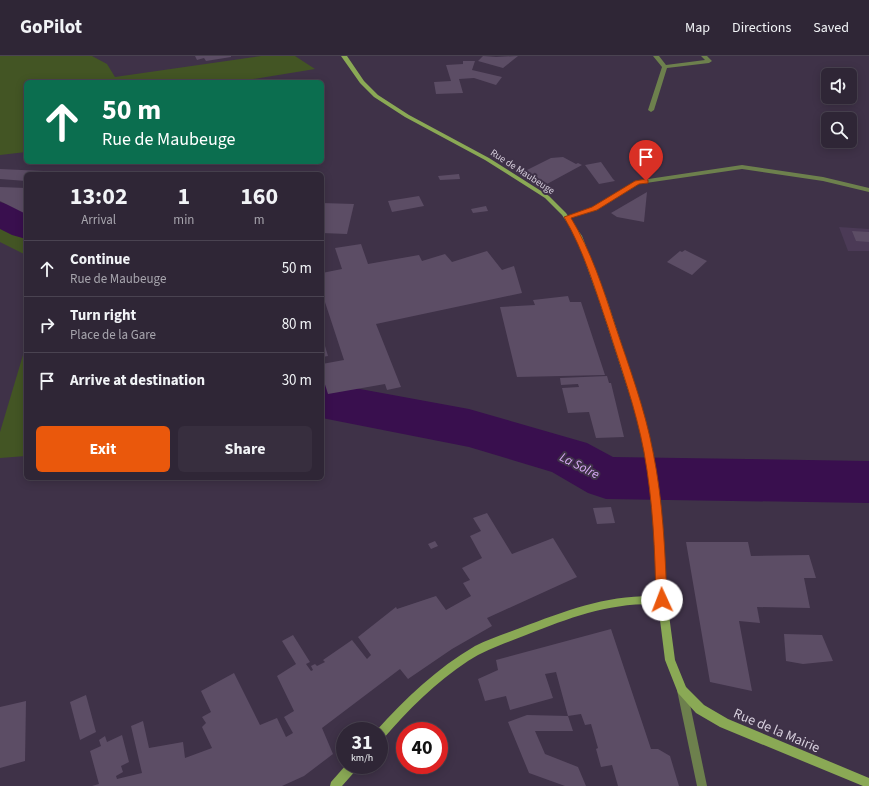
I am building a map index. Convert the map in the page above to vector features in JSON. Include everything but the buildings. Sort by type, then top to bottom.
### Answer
[{"type":"street","name":"Rue de Maubeuge","points":[[344,56],[362,82],[376,96],[521,180],[547,197],[567,217],[579,236],[599,288],[638,405],[649,452],[659,528],[662,600],[670,660],[682,690]]},
{"type":"street","points":[[656,56],[666,67]]},
{"type":"street","points":[[666,67],[709,61],[704,56]]},
{"type":"street","points":[[651,110],[666,67]]},
{"type":"street","points":[[567,217],[594,209],[637,182],[742,167],[823,179],[869,190]]},
{"type":"street","points":[[388,726],[428,687],[478,650],[586,607],[608,602],[642,599],[662,600]]},
{"type":"street","points":[[682,690],[702,786]]},
{"type":"street","name":"Rue de la Mairie","points":[[682,690],[700,709],[724,723],[869,783]]},
{"type":"street","points":[[334,786],[345,774]]},
{"type":"shaded area","points":[[839,227],[869,229],[869,251],[848,251]]},
{"type":"green space","points":[[0,56],[92,56],[107,64],[115,77],[261,56],[295,56],[315,69],[247,80],[24,80],[24,152],[0,155]]},
{"type":"green space","points":[[0,204],[24,217],[24,254],[0,242]]},
{"type":"green space","points":[[24,352],[24,456],[0,458],[0,432]]},
{"type":"waterway","name":"La Solre","points":[[0,214],[24,226]]},
{"type":"waterway","name":"La Solre","points":[[324,400],[469,428],[569,457],[606,478],[869,482]]},
{"type":"route","points":[[646,181],[637,182],[594,209],[567,217],[579,236],[587,256],[638,405],[649,452],[659,528],[662,600]]}]
